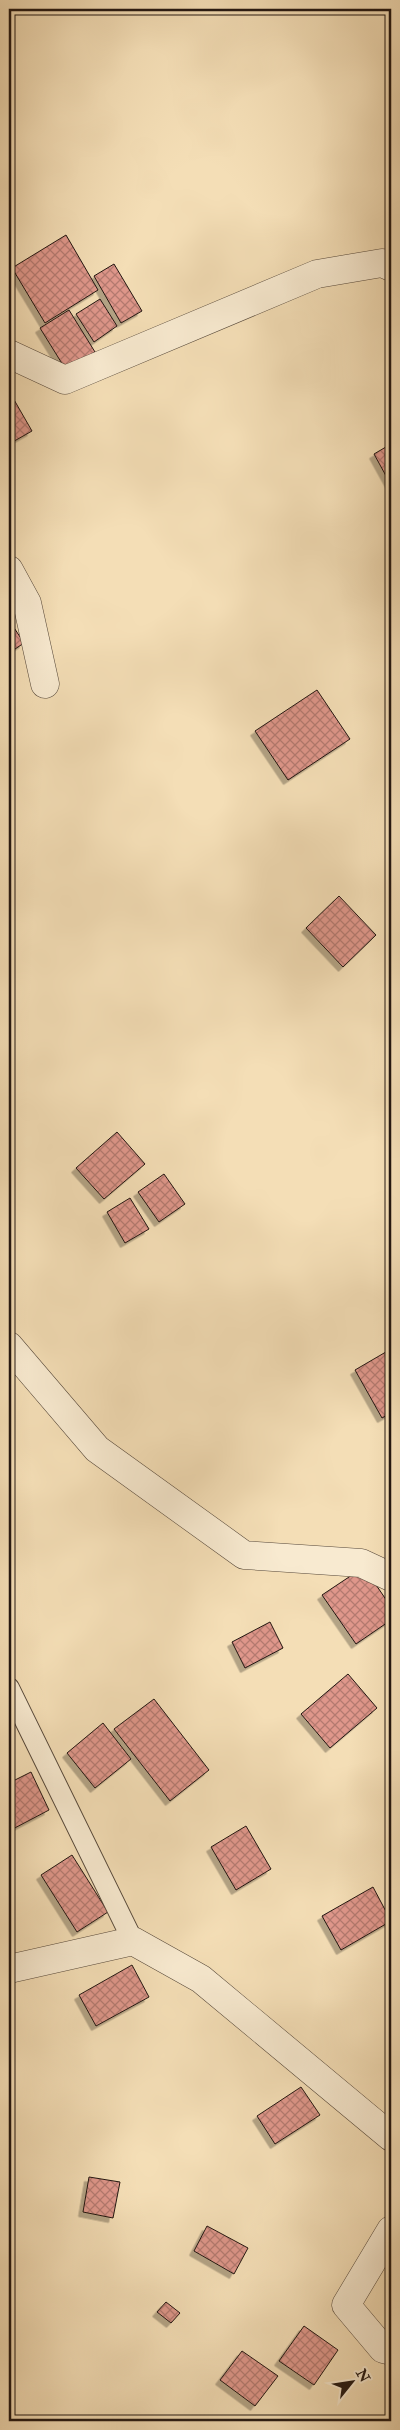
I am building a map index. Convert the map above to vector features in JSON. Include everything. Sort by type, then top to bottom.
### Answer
[{"type":"street","points":[[9,354],[65,380],[317,274],[382,263],[391,267]]},
{"type":"street","points":[[9,570],[27,604],[45,684]]},
{"type":"street","points":[[9,1346],[97,1449],[244,1555],[361,1563],[391,1577]]},
{"type":"street","points":[[9,1969],[133,1941],[201,1979],[391,2137]]},
{"type":"street","points":[[391,2230],[346,2305],[383,2349],[391,2351]]},
{"type":"lane","points":[[9,1688],[133,1941]]},
{"type":"building","points":[[66,235],[98,290],[45,323],[12,268]]},
{"type":"building","points":[[114,264],[142,311],[121,323],[94,276]]},
{"type":"building","points":[[100,299],[117,326],[94,342],[76,314]]},
{"type":"building","points":[[69,310],[95,352],[66,370],[40,328]]},
{"type":"building","points":[[9,391],[32,431],[9,444]]},
{"type":"building","points":[[391,444],[391,485],[374,454]]},
{"type":"building","points":[[9,620],[24,643],[9,653]]},
{"type":"building","points":[[317,690],[350,739],[288,780],[255,731]]},
{"type":"building","points":[[339,896],[376,935],[343,967],[306,928]]},
{"type":"building","points":[[117,1132],[145,1164],[104,1199],[76,1168]]},
{"type":"building","points":[[164,1174],[185,1204],[159,1222],[138,1192]]},
{"type":"building","points":[[130,1198],[149,1229],[125,1243],[107,1212]]},
{"type":"building","points":[[391,1349],[391,1413],[382,1418],[355,1370]]},
{"type":"building","points":[[364,1567],[391,1607],[391,1620],[356,1644],[322,1595]]},
{"type":"building","points":[[270,1622],[283,1648],[245,1668],[232,1642]]},
{"type":"building","points":[[348,1674],[377,1708],[330,1748],[301,1714]]},
{"type":"building","points":[[154,1699],[209,1770],[170,1801],[114,1729]]},
{"type":"building","points":[[103,1723],[131,1759],[95,1788],[67,1753]]},
{"type":"building","points":[[31,1772],[49,1810],[9,1831],[9,1783]]},
{"type":"building","points":[[246,1826],[271,1869],[236,1890],[211,1847]]},
{"type":"building","points":[[72,1855],[108,1912],[77,1932],[41,1875]]},
{"type":"building","points":[[373,1887],[391,1921],[341,1950],[322,1916]]},
{"type":"building","points":[[132,1965],[149,1997],[96,2026],[79,1995]]},
{"type":"building","points":[[301,2087],[320,2115],[275,2144],[257,2116]]},
{"type":"building","points":[[89,2177],[120,2182],[113,2218],[83,2212]]},
{"type":"building","points":[[207,2226],[248,2248],[234,2274],[194,2251]]},
{"type":"building","points":[[166,2302],[180,2313],[171,2323],[157,2312]]},
{"type":"building","points":[[304,2326],[338,2350],[314,2385],[279,2361]]},
{"type":"building","points":[[242,2351],[278,2376],[255,2406],[220,2380]]}]
